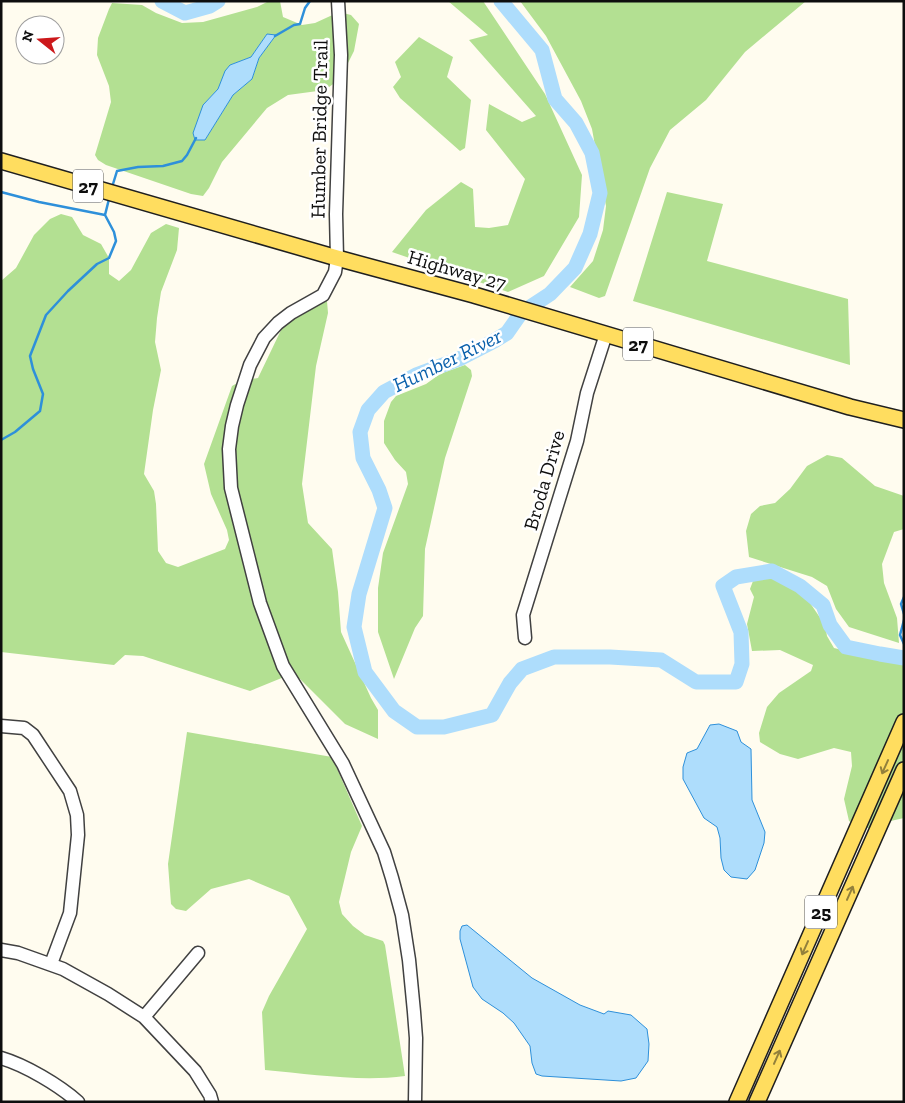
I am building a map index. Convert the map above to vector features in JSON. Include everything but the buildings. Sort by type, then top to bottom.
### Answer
[{"type":"main road","name":"Highway 27","points":[[1,161],[337,258],[474,295],[850,407],[903,421]]},
{"type":"main road","name":"25","points":[[737,1102],[904,722]]},
{"type":"main road","name":"25","points":[[757,1102],[904,770]]},
{"type":"street","name":"Humber Bridge Trail","points":[[338,1],[341,54],[336,214],[337,258],[335,272],[323,295],[291,313],[264,338],[250,365],[236,405],[232,426],[229,449],[231,488],[260,602],[283,666],[343,764],[384,852],[392,878],[402,915],[409,960],[415,1029],[415,1102]]},
{"type":"street","name":"Broda Drive","points":[[524,638],[523,615],[577,441],[587,393],[606,334]]},
{"type":"street","points":[[1,726],[24,728],[34,735],[70,791],[77,814],[78,835],[70,913],[51,964]]},
{"type":"street","points":[[1,950],[18,953],[51,964],[82,979],[144,1017],[195,1071],[210,1095],[212,1102]]},
{"type":"street","points":[[144,1017],[198,953]]},
{"type":"street","points":[[1,1058],[25,1068],[59,1088],[78,1102]]},
{"type":"green space","points":[[269,1],[280,1],[283,17],[302,25],[315,23],[339,12],[351,15],[359,24],[354,51],[340,79],[325,90],[288,95],[267,108],[222,162],[203,196],[191,194],[106,165],[98,160],[95,155],[111,102],[109,86],[97,55],[98,38],[112,3],[142,5],[156,13],[182,23],[203,22],[257,7]],"holes":[[[267,34],[275,36],[259,58],[252,79],[233,95],[205,140],[203,105],[218,89],[230,65],[251,57]]]},
{"type":"green space","points":[[448,1],[483,1],[545,94],[582,175],[579,217],[544,276],[508,292],[392,252],[426,210],[461,182],[473,189],[475,227],[489,228],[508,225],[525,179],[486,130],[489,104],[522,122],[536,116],[469,40],[488,35]]},
{"type":"green space","points":[[520,1],[806,1],[745,52],[706,100],[670,130],[650,168],[605,296],[599,298],[570,287],[593,261],[603,230],[606,206],[592,129],[581,101],[546,36]]},
{"type":"green space","points":[[419,37],[453,57],[447,77],[471,100],[465,148],[460,151],[400,98],[393,87],[401,77],[395,62]]},
{"type":"green space","points":[[667,192],[723,204],[707,261],[848,299],[850,365],[633,301]]},
{"type":"green space","points":[[61,214],[72,217],[83,235],[101,244],[109,258],[109,274],[119,281],[131,270],[151,233],[166,224],[179,228],[177,250],[161,292],[157,318],[155,342],[161,370],[144,474],[154,491],[158,551],[166,563],[178,567],[225,549],[229,540],[227,530],[211,494],[204,464],[232,386],[241,381],[258,378],[282,328],[294,316],[327,301],[328,313],[316,366],[302,484],[308,523],[332,549],[341,632],[378,710],[378,739],[345,724],[300,679],[289,675],[250,691],[143,656],[125,655],[114,665],[1,652],[1,281],[16,268],[34,235],[50,219]]},
{"type":"green space","points":[[465,365],[471,370],[472,376],[445,458],[425,549],[423,616],[415,628],[394,679],[378,632],[378,588],[383,553],[408,484],[406,472],[395,460],[384,443],[384,421],[391,402],[396,396],[426,384],[440,374]]},
{"type":"green space","points":[[827,455],[842,458],[875,486],[904,496],[904,529],[894,532],[882,564],[884,583],[897,618],[899,643],[849,627],[836,609],[827,586],[812,577],[749,557],[746,531],[751,514],[760,506],[775,503],[790,489],[807,466]]},
{"type":"green space","points":[[762,575],[786,581],[806,597],[825,625],[827,636],[834,648],[850,652],[867,649],[904,659],[904,818],[886,822],[873,829],[858,826],[849,821],[844,799],[852,766],[851,752],[834,748],[798,759],[780,754],[760,742],[759,733],[767,707],[779,693],[811,671],[813,665],[780,650],[752,651],[747,624],[754,597],[750,589],[753,581]]},
{"type":"green space","points":[[187,732],[332,757],[362,826],[351,852],[339,902],[342,914],[353,926],[365,935],[383,941],[385,945],[405,1076],[353,1078],[265,1070],[262,1012],[307,929],[289,896],[249,879],[211,889],[186,911],[176,909],[171,904],[168,864]]},
{"type":"water","points":[[267,34],[276,35],[259,58],[252,79],[233,95],[205,140],[195,140],[193,133],[203,105],[218,89],[225,71],[230,65],[251,57]]},
{"type":"water","points":[[719,724],[737,731],[741,742],[751,749],[752,800],[765,832],[764,843],[755,870],[747,879],[731,877],[724,870],[717,827],[704,818],[683,779],[683,767],[687,753],[697,749],[710,725]]},
{"type":"water","points":[[467,925],[532,978],[580,1005],[604,1014],[608,1011],[631,1015],[647,1029],[649,1044],[648,1061],[636,1078],[621,1081],[542,1076],[536,1074],[532,1063],[530,1046],[514,1023],[482,999],[473,987],[460,939],[462,926]]},
{"type":"waterway","name":"Humber River","points":[[162,1],[185,13],[210,6],[218,1]]},
{"type":"waterway","points":[[275,36],[294,25],[300,24],[305,8],[310,1]]},
{"type":"waterway","name":"Humber River","points":[[501,1],[542,50],[555,99],[576,123],[592,153],[600,193],[590,234],[575,268],[550,294],[521,313],[507,333],[459,359],[416,375],[384,392],[368,410],[360,432],[363,458],[379,490],[385,508],[359,594],[354,627],[365,672],[394,711],[417,727],[444,727],[492,715],[510,683],[522,669],[554,657],[610,657],[661,660],[696,682],[736,682],[742,664],[741,632],[723,586],[736,577],[772,571],[800,586],[823,605],[830,625],[846,647],[904,658]]},
{"type":"waterway","points":[[113,184],[117,171],[138,167],[163,166],[182,161],[196,138]]},
{"type":"waterway","points":[[1,192],[39,202],[105,215]]},
{"type":"waterway","points":[[1,440],[15,432],[40,411],[43,394],[30,356],[46,315],[97,264],[109,258],[116,241],[114,232],[105,215],[109,199]]},
{"type":"waterway","points":[[904,597],[901,604],[904,614]]},
{"type":"waterway","points":[[904,620],[900,635],[904,644]]}]
